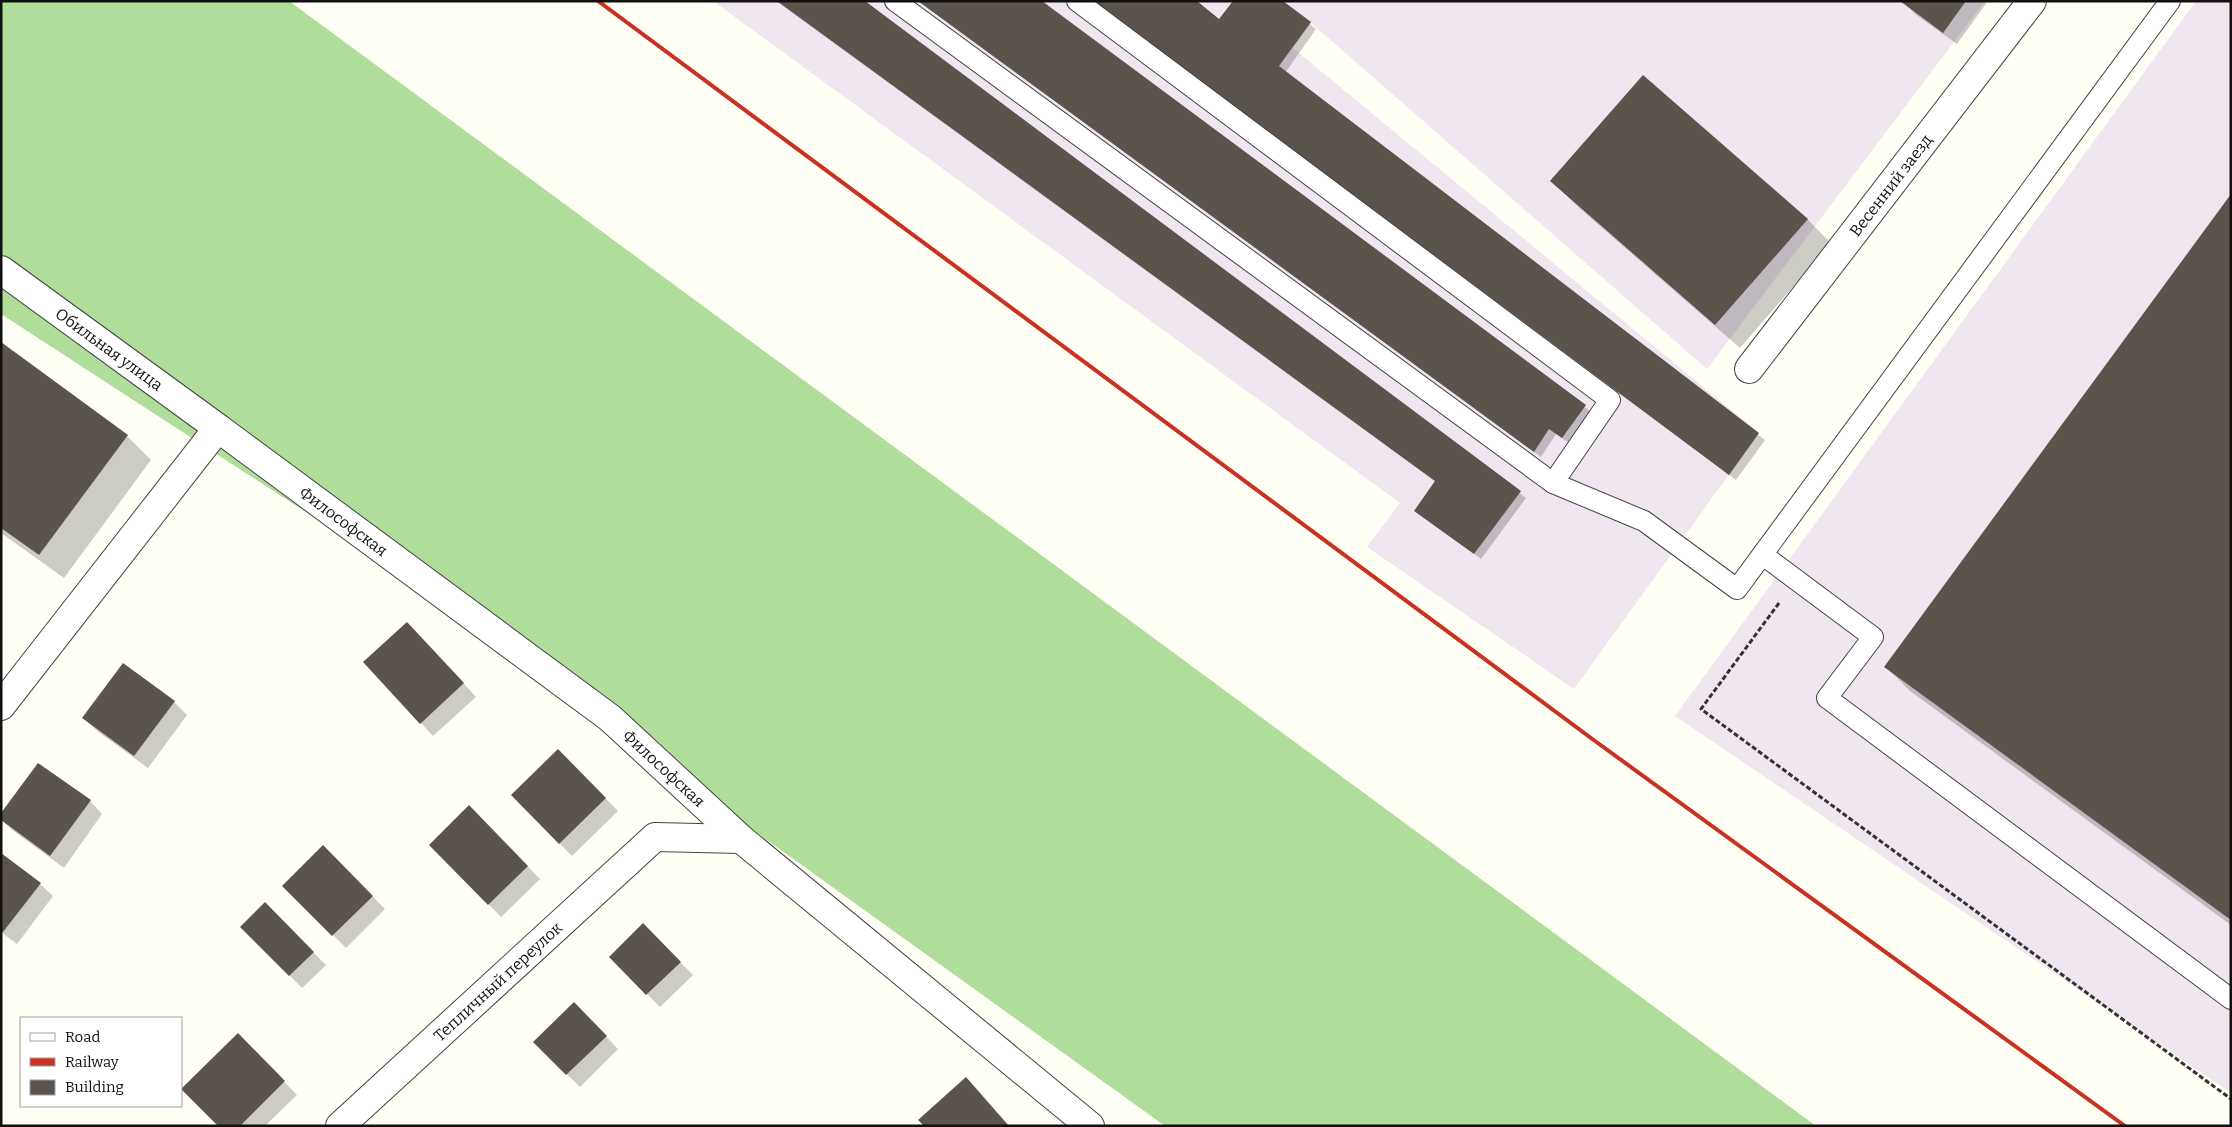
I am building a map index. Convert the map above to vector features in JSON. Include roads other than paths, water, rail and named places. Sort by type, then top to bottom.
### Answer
[{"type":"street","name":"Весенний заезд","points":[[1749,369],[2032,1]]},
{"type":"street","name":"Обильная улица","points":[[1,270],[218,428]]},
{"type":"street","points":[[1,706],[218,428]]},
{"type":"street","name":"Философская","points":[[218,428],[610,718],[741,839],[1090,1126]]},
{"type":"street","name":"Тепличный переулок","points":[[340,1126],[655,837],[741,839]]},
{"type":"lane","points":[[895,1],[1553,483],[1644,521],[1737,589],[2170,1]]},
{"type":"lane","points":[[1077,1],[1610,400],[1553,483]]},
{"type":"lane","points":[[1763,555],[1872,636],[1827,698],[2231,999]]},
{"type":"railway","points":[[598,1],[1595,741],[2125,1126]]}]
